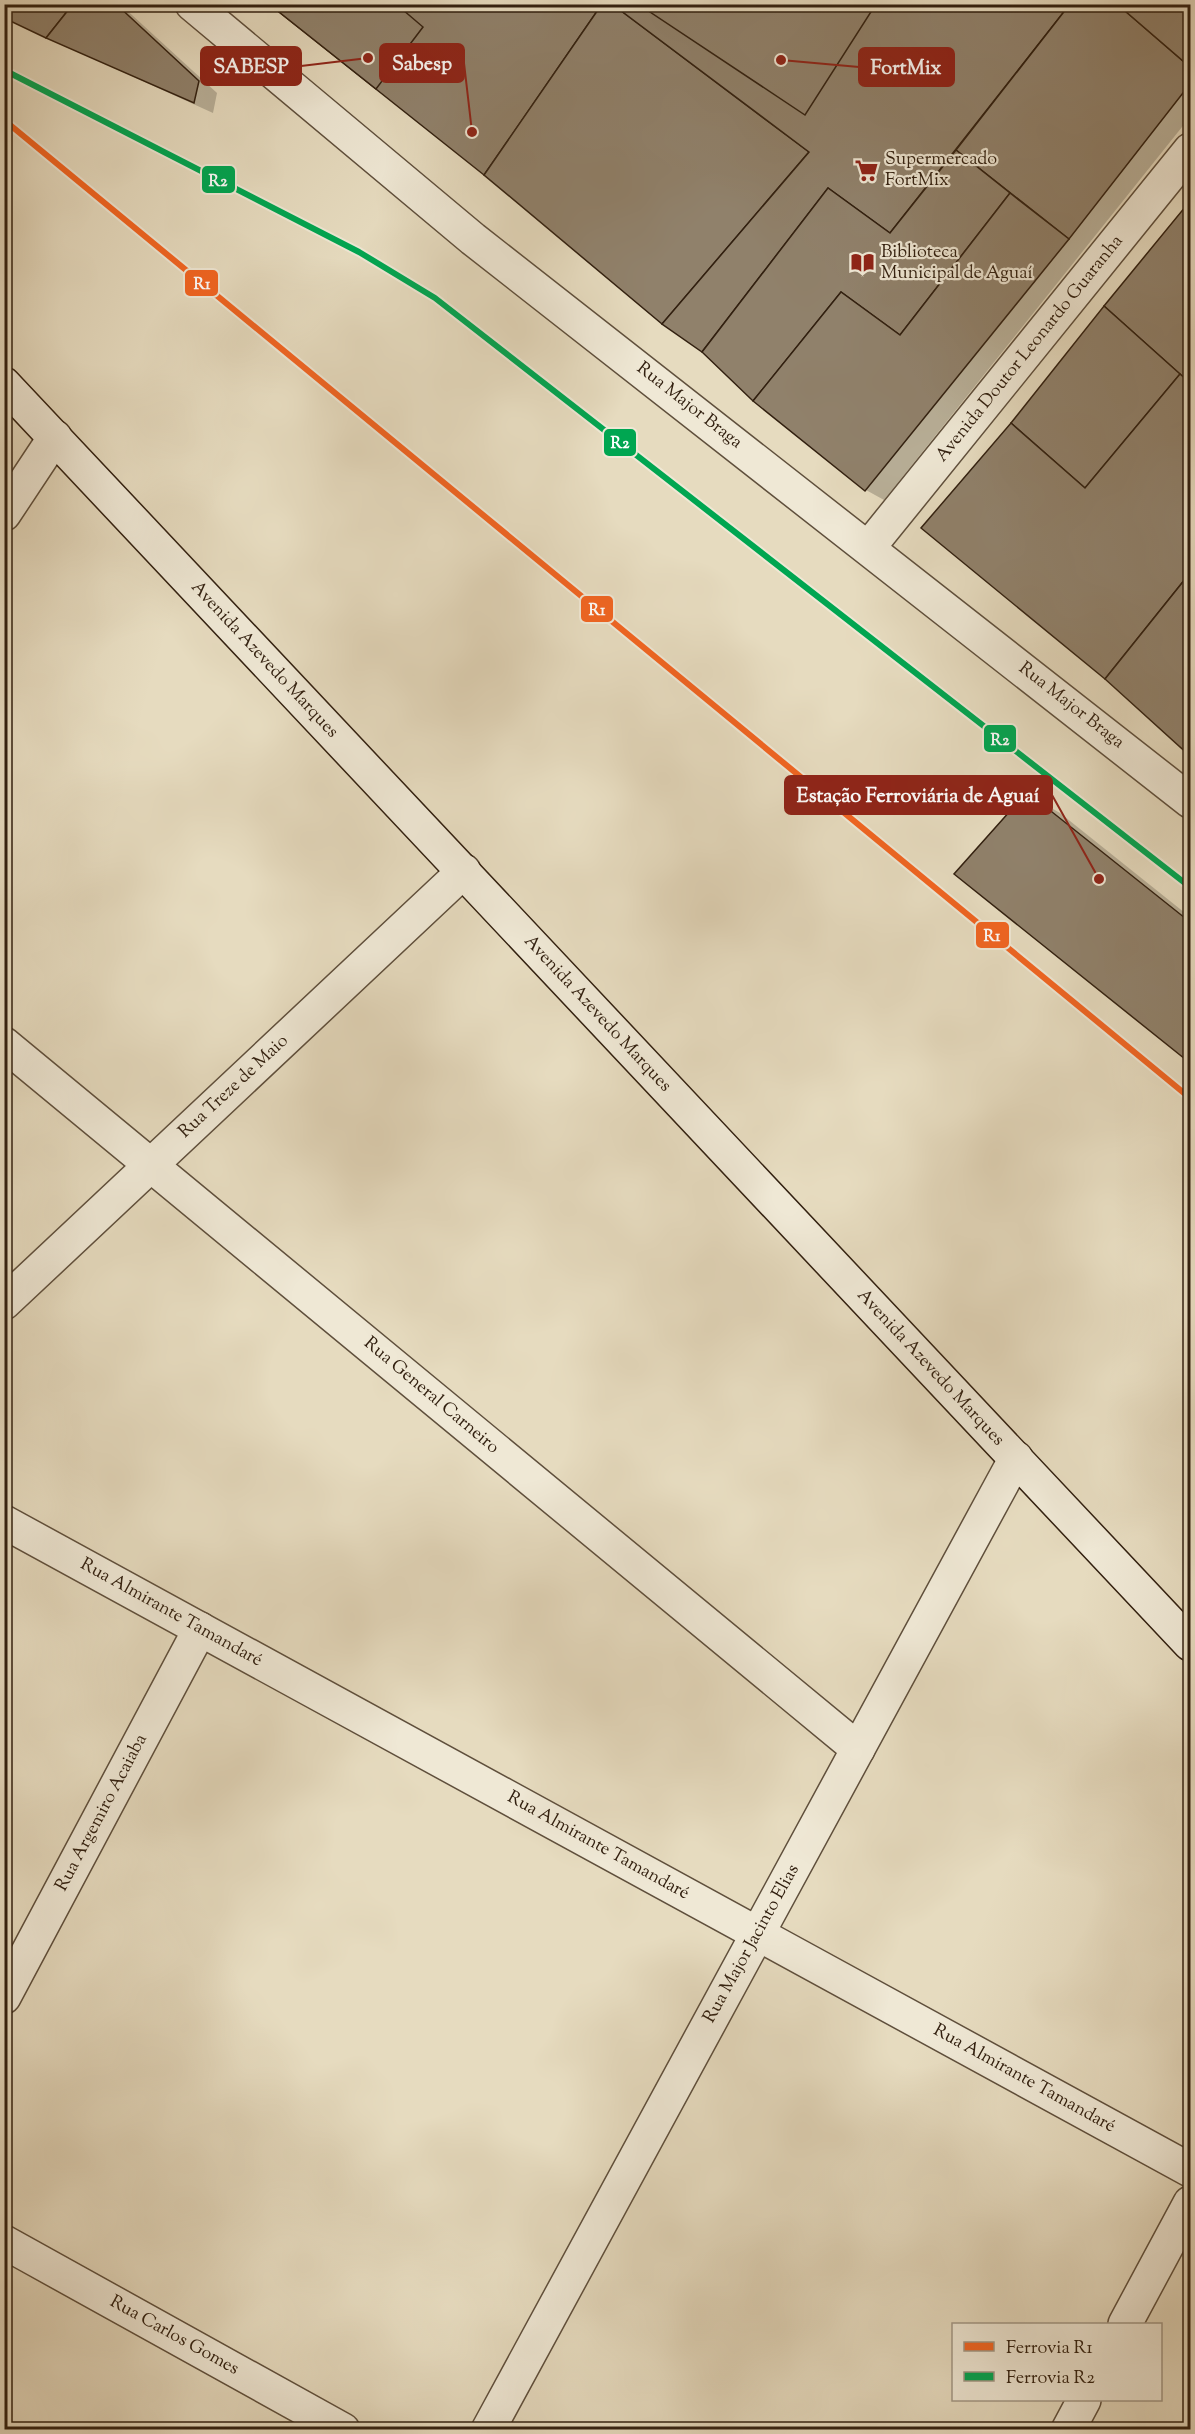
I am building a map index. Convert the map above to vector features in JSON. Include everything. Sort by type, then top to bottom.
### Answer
[{"type":"street","name":"Rua Major Braga","points":[[192,4],[473,238],[1191,801]]},
{"type":"street","name":"Avenida Doutor Leonardo Guaranha","points":[[869,547],[1191,150]]},
{"type":"street","name":"Avenida Azevedo Marques","points":[[4,384],[1191,1644]]},
{"type":"street","points":[[4,514],[55,437]]},
{"type":"street","name":"Rua Treze de Maio","points":[[4,1303],[464,871]]},
{"type":"street","name":"Rua General Carneiro","points":[[4,1044],[858,1749]]},
{"type":"street","name":"Rua Major Jacinto Elias","points":[[488,2430],[1016,1458]]},
{"type":"street","name":"Rua Almirante Tamandaré","points":[[4,1522],[1191,2170]]},
{"type":"street","name":"Rua Argemiro Acaiaba","points":[[4,1997],[200,1629]]},
{"type":"street","points":[[1126,2323],[1191,2203]]},
{"type":"street","name":"Rua Carlos Gomes","points":[[4,2242],[343,2430]]},
{"type":"street","points":[[1068,2430],[1083,2401]]},
{"type":"building","points":[[4,4],[17,4],[6,19],[4,18]]},
{"type":"building","points":[[17,4],[73,4],[46,38],[6,19]]},
{"type":"building","points":[[73,4],[116,4],[199,81],[194,103],[46,38]]},
{"type":"building","points":[[269,4],[602,4],[484,175]]},
{"type":"building","points":[[269,4],[396,4],[423,27],[376,89]]},
{"type":"building","points":[[602,4],[612,4],[809,152],[662,324],[484,175]]},
{"type":"building","name":"Supermercado FortMix","points":[[612,4],[1070,4],[890,233],[828,188],[702,352],[662,324],[809,152]]},
{"type":"building","points":[[638,4],[876,4],[805,115]]},
{"type":"building","points":[[1070,4],[1117,4],[1190,67],[1190,84],[1069,239],[956,150]]},
{"type":"building","points":[[1117,4],[1190,4],[1190,67]]},
{"type":"building","name":"Biblioteca Municipal de Aguaí","points":[[956,150],[1010,193],[900,335],[841,292],[753,401],[702,352],[828,188],[890,233]]},
{"type":"building","points":[[1010,193],[1069,239],[865,491],[753,401],[841,292],[900,335]]},
{"type":"building","points":[[1190,201],[1190,383],[1104,306]]},
{"type":"building","points":[[1104,306],[1180,374],[1085,488],[1011,423]]},
{"type":"building","points":[[1180,374],[1190,383],[1190,573],[1105,679],[921,528],[1011,423],[1085,488]]},
{"type":"building","points":[[1190,573],[1190,756],[1105,679]]},
{"type":"building","points":[[1027,792],[1190,922],[1190,1063],[954,874]]},
{"type":"rail line","name":"R2","points":[[4,70],[359,252],[435,298],[1190,887]]},
{"type":"rail line","name":"R1","points":[[4,120],[1190,1098]]},
{"type":"place","name":"SABESP","points":[[368,58]]},
{"type":"place","name":"FortMix","points":[[781,60]]},
{"type":"place","name":"Sabesp","points":[[472,132]]},
{"type":"place","name":"Supermercado FortMix","points":[[867,170]]},
{"type":"place","name":"Biblioteca Municipal de Aguaí","points":[[863,263]]},
{"type":"place","name":"Estação Ferroviária de Aguaí","points":[[1099,879]]}]
